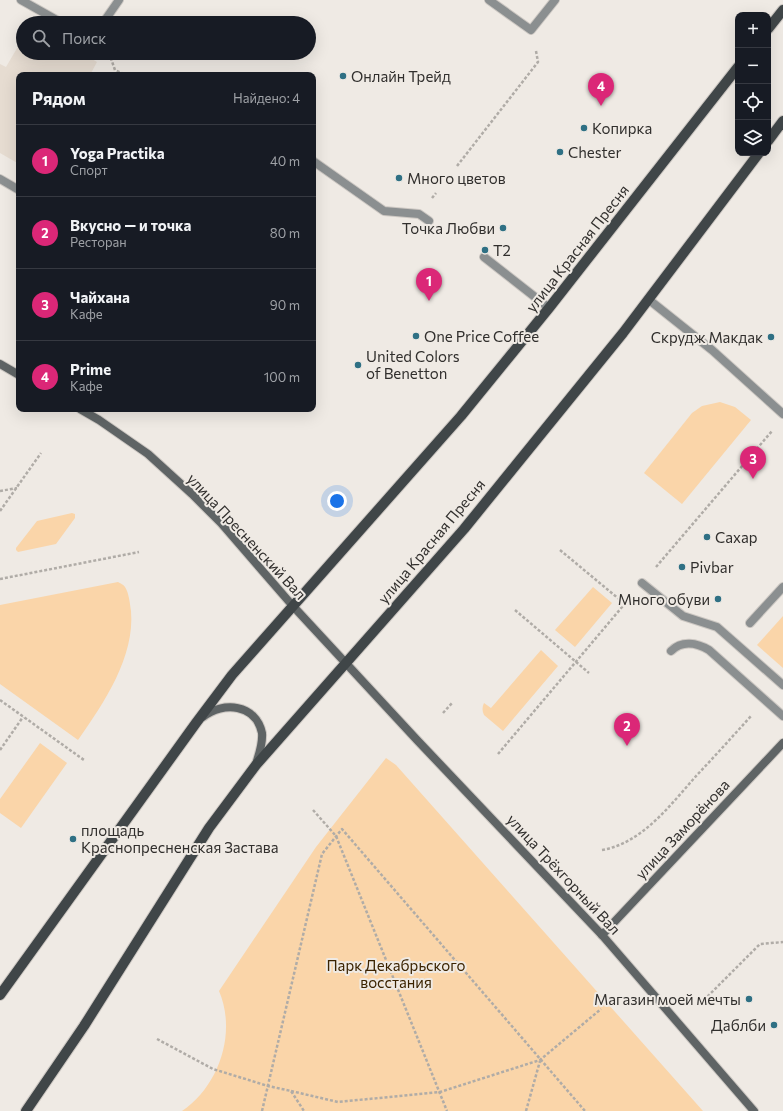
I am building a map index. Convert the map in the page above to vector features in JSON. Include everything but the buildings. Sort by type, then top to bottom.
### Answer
[{"type":"main road","points":[[771,25],[783,10]]},
{"type":"main road","name":"улица Красная Пресня","points":[[292,605],[461,416],[549,308],[735,71]]},
{"type":"main road","points":[[771,137],[783,121]]},
{"type":"main road","name":"улица Красная Пресня","points":[[346,663],[464,529],[623,333],[756,156]]},
{"type":"main road","points":[[0,364],[16,373]]},
{"type":"main road","name":"улица Пресненский Вал","points":[[85,412],[148,454],[192,494],[221,523],[292,605],[346,663]]},
{"type":"main road","points":[[0,995],[196,723],[232,675],[292,605]]},
{"type":"main road","points":[[26,1111],[84,1026],[209,828],[256,765],[346,663]]},
{"type":"main road","name":"улица Трёхгорный Вал","points":[[346,663],[602,935],[754,1111]]},
{"type":"main road","points":[[196,723],[210,712],[224,707],[242,708],[256,720],[262,733],[262,748],[256,765]]},
{"type":"main road","name":"улица Заморёнова","points":[[602,935],[783,742]]},
{"type":"lane","points":[[21,0],[50,16]]},
{"type":"lane","points":[[108,16],[119,0]]},
{"type":"lane","points":[[490,0],[531,30],[555,0]]},
{"type":"lane","points":[[316,163],[384,211],[419,214],[429,221]]},
{"type":"lane","points":[[0,179],[16,188]]},
{"type":"lane","points":[[484,257],[549,308]]},
{"type":"lane","points":[[648,299],[712,350],[783,414]]},
{"type":"lane","points":[[642,583],[684,616],[717,628],[783,685]]},
{"type":"lane","points":[[750,624],[783,587]]},
{"type":"lane","points":[[671,651],[683,644],[693,644],[709,650],[783,716]]},
{"type":"path","points":[[457,166],[538,62],[531,30]]},
{"type":"path","points":[[111,60],[115,70],[119,72]]},
{"type":"path","points":[[0,511],[41,453]]},
{"type":"path","points":[[0,491],[17,488]]},
{"type":"path","points":[[560,550],[625,604]]},
{"type":"path","points":[[0,579],[139,552]]},
{"type":"path","points":[[515,610],[589,673]]},
{"type":"path","points":[[0,700],[84,760]]},
{"type":"path","points":[[602,850],[613,848],[625,842],[658,818],[766,700]]},
{"type":"path","points":[[443,713],[452,703]]},
{"type":"path","points":[[0,750],[23,717]]},
{"type":"path","points":[[313,810],[336,836],[447,1111]]},
{"type":"path","points":[[262,1111],[322,854],[342,829],[584,1111]]},
{"type":"path","points":[[704,1000],[760,944],[783,942]]},
{"type":"path","points":[[157,1039],[213,1070],[268,1086],[338,1102],[440,1092],[540,1060],[601,1009]]},
{"type":"path","points":[[526,1111],[540,1060]]},
{"type":"path","points":[[291,1091],[304,1111]]},
{"type":"shaded area","points":[[16,50],[16,60],[94,60],[97,62],[92,72],[16,72],[16,162],[0,153],[0,64],[6,67]]},
{"type":"green space","points":[[720,402],[735,407],[751,420],[682,504],[644,473],[692,413],[702,406]]},
{"type":"green space","points":[[72,513],[75,514],[75,518],[56,544],[18,552],[16,550],[37,521]]},
{"type":"green space","points":[[118,582],[125,587],[130,602],[131,628],[128,645],[116,679],[98,711],[78,740],[0,684],[0,605]]},
{"type":"green space","points":[[593,587],[612,603],[575,647],[555,630]]},
{"type":"green space","points":[[783,616],[783,668],[757,645]]},
{"type":"green space","points":[[541,650],[558,666],[503,731],[484,715],[482,709],[484,703],[491,708]]},
{"type":"green space","points":[[40,743],[67,763],[21,828],[0,813],[0,799]]},
{"type":"green space","name":"Парк Декабрьского восстания","points":[[386,758],[396,765],[703,1111],[182,1111],[206,1088],[215,1073],[221,1057],[225,1041],[226,1024],[224,1007],[219,991],[316,847]]},
{"type":"place","name":"Онлайн Трейд","points":[[343,76]]},
{"type":"place","name":"Prime","points":[[601,106]]},
{"type":"place","name":"Копирка","points":[[584,128]]},
{"type":"place","name":"Chester","points":[[560,152]]},
{"type":"place","name":"Много цветов","points":[[399,178]]},
{"type":"place","name":"Точка Любви","points":[[503,228]]},
{"type":"place","name":"T2","points":[[485,250]]},
{"type":"place","name":"Yoga Practika","points":[[429,301]]},
{"type":"place","name":"One Price Coffee","points":[[416,336]]},
{"type":"place","name":"Скрудж Макдак","points":[[771,337]]},
{"type":"place","name":"United Colors of Benetton","points":[[358,365]]},
{"type":"place","name":"Чайхана","points":[[753,479]]},
{"type":"place","name":"Сахар","points":[[707,537]]},
{"type":"place","name":"Pivbar","points":[[682,567]]},
{"type":"place","name":"Много обуви","points":[[718,599]]},
{"type":"place","name":"Вкусно — и точка","points":[[627,746]]},
{"type":"place","name":"площадь Краснопресненская Застава","points":[[73,839]]},
{"type":"place","name":"Магазин моей мечты","points":[[749,999]]},
{"type":"place","name":"Даблби","points":[[774,1025]]}]
